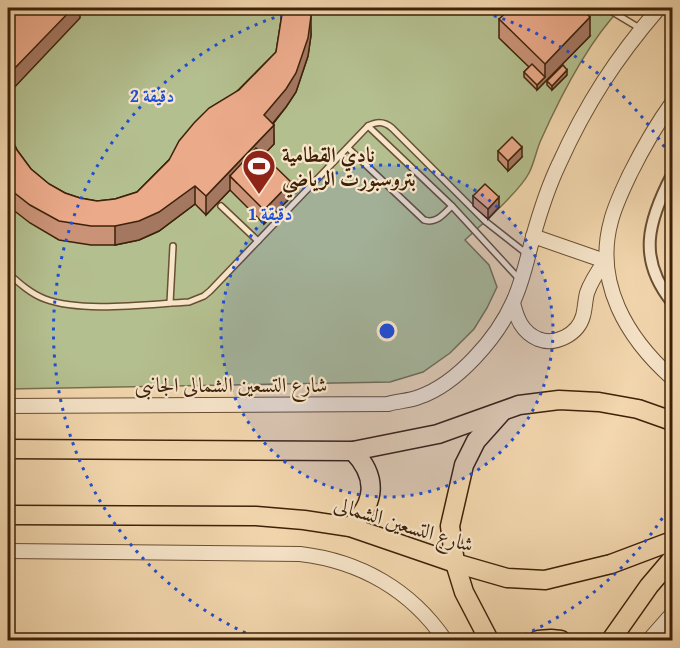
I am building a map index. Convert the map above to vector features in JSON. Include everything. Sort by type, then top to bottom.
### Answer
[{"type":"main road","points":[[8,449],[353,451],[438,434],[519,405],[559,400],[599,402],[638,409],[672,421]]},
{"type":"main road","points":[[489,640],[464,592],[455,563],[450,526],[464,465],[476,441],[504,410]]},
{"type":"main road","points":[[350,527],[361,517],[371,490],[369,475],[363,462],[353,451]]},
{"type":"main road","name":"شارع التسعين الشمالى","points":[[8,515],[256,516],[304,520],[350,527],[507,578],[545,580],[611,564],[672,541]]},
{"type":"main road","points":[[611,640],[649,586],[672,559]]},
{"type":"main road","points":[[538,640],[561,640]]},
{"type":"street","name":"شارع التسعين الشمالى الجانبى","points":[[8,406],[388,404],[420,397],[450,381],[476,356],[498,329],[513,303],[533,236],[558,167],[579,120],[603,80],[659,8]]},
{"type":"street","points":[[672,103],[639,155],[624,187],[611,220],[606,261],[612,297],[629,331],[648,355],[672,378]]},
{"type":"street","points":[[672,175],[655,215],[649,245],[650,261],[658,281],[672,302]]},
{"type":"street","points":[[533,236],[606,261]]},
{"type":"street","points":[[513,303],[522,328],[531,336],[555,341],[567,337],[582,319],[587,295],[606,261]]},
{"type":"street","points":[[8,551],[300,554],[324,557],[369,572],[389,585],[416,607],[446,640]]},
{"type":"street","points":[[649,640],[672,614]]},
{"type":"lane","points":[[606,8],[641,29]]},
{"type":"lane","points":[[8,273],[27,290],[43,299],[79,307],[189,302],[204,296],[368,126],[378,122],[388,124],[485,221],[528,255]]},
{"type":"lane","points":[[368,126],[452,206],[521,282]]},
{"type":"lane","points":[[348,148],[424,220],[438,219],[452,206]]},
{"type":"lane","points":[[221,206],[258,241]]},
{"type":"lane","points":[[170,303],[173,246]]},
{"type":"green space","name":"نادي القطامية بتروسبورت الرياضي","points":[[8,8],[621,8],[597,37],[575,71],[540,142],[531,169],[524,181],[500,208],[465,240],[489,265],[497,287],[474,329],[450,353],[423,372],[390,382],[8,389]]},
{"type":"building","points":[[20,8],[73,8],[9,74],[8,82],[8,20]]},
{"type":"building","points":[[282,8],[309,8],[311,16],[308,38],[296,73],[264,115],[274,125],[206,196],[195,186],[159,212],[139,221],[115,226],[91,226],[59,221],[30,205],[8,186],[8,124],[9,133],[17,150],[31,169],[49,184],[65,193],[97,201],[115,199],[137,192],[169,160],[179,141],[194,123],[209,108],[239,90],[276,52]]},
{"type":"building","points":[[511,8],[580,8],[590,17],[545,64],[499,19]]},
{"type":"building","points":[[532,64],[545,77],[537,85],[524,72]]},
{"type":"building","points":[[563,65],[567,70],[552,86],[547,81]]},
{"type":"building","points":[[512,137],[522,147],[508,161],[498,151]]},
{"type":"building","points":[[256,148],[291,182],[264,210],[230,176]]},
{"type":"building","points":[[485,184],[499,197],[488,209],[473,196]]},
{"type":"place","name":"نادي القطامية بتروسبورت الرياضي","points":[[259,195]]}]
